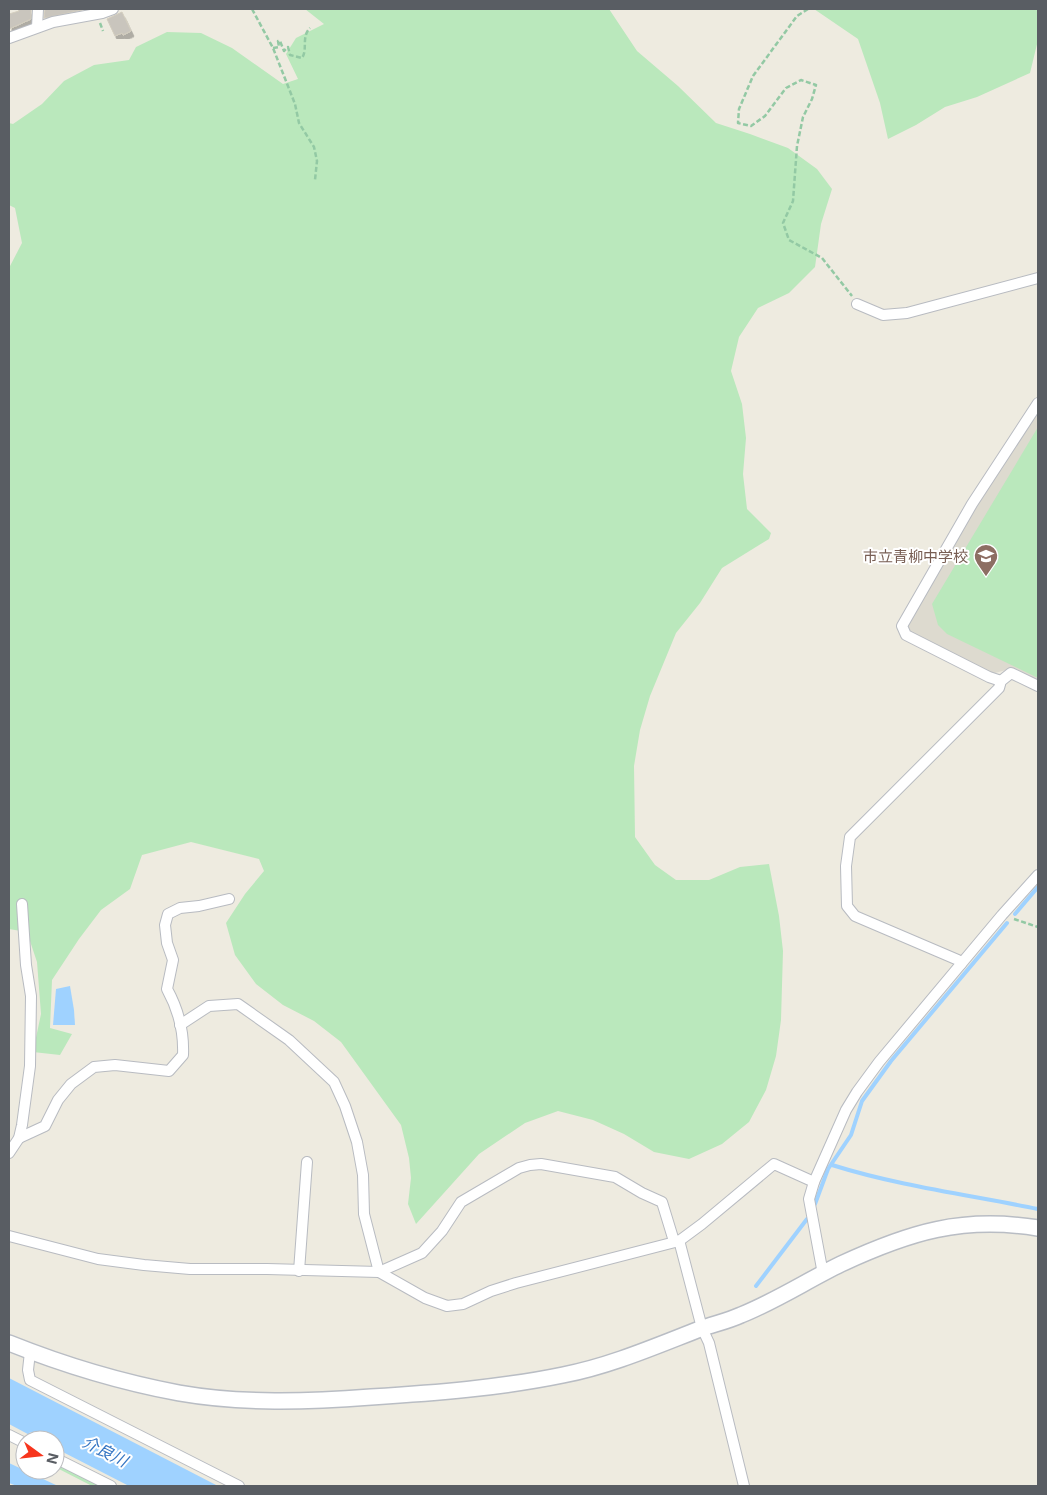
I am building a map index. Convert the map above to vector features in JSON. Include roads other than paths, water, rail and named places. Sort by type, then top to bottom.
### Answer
[{"type":"street","points":[[37,27],[38,9]]},
{"type":"street","points":[[9,38],[37,27],[113,9]]},
{"type":"street","points":[[858,304],[883,315],[907,313],[1038,278]]},
{"type":"street","points":[[1001,680],[989,677],[906,635],[902,626],[972,504],[1038,403]]},
{"type":"street","points":[[961,964],[958,960],[856,916],[847,906],[846,866],[850,837],[999,688],[1001,680],[1011,673],[1038,686]]},
{"type":"street","points":[[824,1274],[809,1199],[814,1182],[846,1110],[879,1062],[1002,915],[1038,875]]},
{"type":"street","points":[[19,1138],[45,1126],[58,1100],[71,1084],[94,1067],[114,1066],[169,1071],[183,1056],[184,1038],[173,1001],[167,989],[173,960],[167,943],[165,925],[168,914],[180,908],[229,899]]},
{"type":"street","points":[[9,1152],[19,1138],[30,1066],[31,996],[26,964],[22,904]]},
{"type":"street","points":[[180,1025],[209,1006],[238,1004],[289,1040],[334,1082],[345,1106],[357,1142],[363,1175],[364,1214],[379,1272],[425,1298],[447,1306],[456,1306],[516,1283],[678,1241],[702,1224],[774,1164],[814,1182]]},
{"type":"street","points":[[299,1271],[306,1162]]},
{"type":"street","points":[[9,1236],[98,1259],[144,1265],[190,1269],[379,1272],[422,1252],[442,1231],[461,1202],[519,1168],[541,1164],[615,1177],[662,1202],[673,1238],[678,1241],[702,1328],[709,1343],[744,1486]]},
{"type":"street","points":[[9,1343],[82,1369],[135,1384],[181,1393],[256,1401],[358,1398],[472,1389],[565,1375],[652,1349],[702,1328],[740,1316],[840,1265],[907,1236],[940,1228],[980,1224],[1021,1225],[1038,1228]]},
{"type":"street","points":[[30,1352],[28,1370],[30,1380],[239,1486]]},
{"type":"street","points":[[65,1463],[110,1486]]},
{"type":"water","points":[[70,986],[75,1025],[53,1025],[56,989]]},
{"type":"water","name":"介良川","points":[[9,1378],[218,1486],[129,1486],[65,1453],[65,1430],[20,1430],[9,1424]]},
{"type":"water","points":[[9,1463],[15,1466],[15,1480],[45,1480],[58,1486],[17,1486],[9,1483]]},
{"type":"waterway","points":[[1015,914],[1038,887]]},
{"type":"waterway","points":[[815,1204],[828,1169],[851,1135],[862,1101],[891,1061],[1007,923]]},
{"type":"waterway","points":[[832,1165],[883,1179],[1038,1209]]},
{"type":"waterway","points":[[756,1286],[807,1219]]},
{"type":"place","name":"市立青柳中学校","points":[[986,577]]}]
